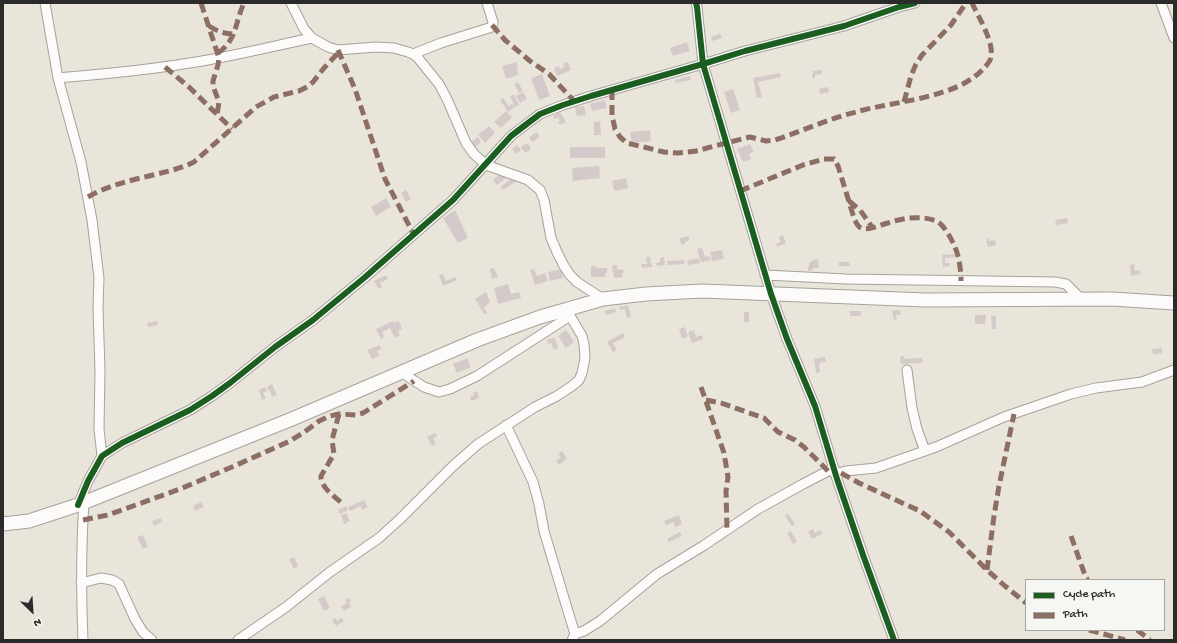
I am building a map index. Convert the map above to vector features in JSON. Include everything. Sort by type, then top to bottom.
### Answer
[{"type":"main road","points":[[3,524],[29,521],[81,503],[292,419],[477,340],[540,317],[568,312],[603,299],[646,294],[702,292],[925,300],[1112,299],[1174,303]]},
{"type":"street","points":[[45,3],[58,78],[81,162],[92,220],[100,278],[98,308],[100,371],[99,429],[102,456]]},
{"type":"street","points":[[291,3],[304,29],[312,38],[328,47],[338,50],[376,47],[394,48],[413,54],[418,58],[439,84],[466,144],[474,154],[486,164],[528,180],[540,190],[544,200],[552,238],[564,266],[577,282],[603,299]]},
{"type":"street","points":[[413,54],[441,43],[492,27],[487,3]]},
{"type":"street","points":[[696,3],[701,36],[703,64],[765,275],[787,339],[815,406],[834,471],[894,640]]},
{"type":"street","points":[[82,640],[81,503],[88,481],[102,456],[122,443],[190,410],[212,396],[275,347],[313,320],[453,200],[511,136],[528,123],[540,114],[591,96],[757,48],[844,26],[915,3]]},
{"type":"street","points":[[1161,3],[1174,38]]},
{"type":"street","points":[[58,78],[184,64],[242,54],[312,38]]},
{"type":"street","points":[[765,275],[846,279],[1055,282],[1066,284],[1081,299]]},
{"type":"street","points":[[238,640],[286,607],[330,572],[379,538],[453,466],[478,444],[506,425],[572,386],[579,380],[582,373],[585,358],[584,344],[582,336],[568,312],[477,376],[450,389],[439,392],[424,387],[401,372]]},
{"type":"street","points":[[908,370],[912,408],[917,429],[925,451]]},
{"type":"street","points":[[506,425],[527,466],[533,482],[544,531],[564,598],[579,636],[664,570],[703,546],[758,508],[803,484],[834,471],[846,472],[876,468],[925,451],[1028,408],[1096,388],[1142,382],[1174,370]]},
{"type":"street","points":[[81,583],[101,578],[112,580],[120,584],[135,619],[143,632],[152,640]]},
{"type":"building","points":[[720,34],[722,38],[712,41],[711,37]]},
{"type":"building","points":[[687,42],[690,51],[673,56],[670,48]]},
{"type":"building","points":[[517,62],[518,75],[506,79],[502,66]]},
{"type":"building","points":[[568,62],[571,70],[557,76],[554,68],[559,66],[560,69],[564,67],[563,64]]},
{"type":"building","points":[[822,70],[822,74],[815,75],[815,78],[812,78],[813,71]]},
{"type":"building","points":[[780,73],[781,77],[758,82],[762,97],[757,98],[753,78]]},
{"type":"building","points":[[542,74],[550,96],[539,100],[531,78]]},
{"type":"building","points":[[690,76],[691,80],[676,83],[675,80]]},
{"type":"building","points":[[518,82],[523,91],[519,93],[514,84]]},
{"type":"building","points":[[828,87],[829,92],[820,94],[819,89]]},
{"type":"building","points":[[733,89],[740,110],[731,113],[724,92]]},
{"type":"building","points":[[523,92],[527,99],[520,103],[516,96]]},
{"type":"building","points":[[514,94],[519,105],[515,107],[510,96]]},
{"type":"building","points":[[503,98],[509,106],[512,104],[515,107],[508,112],[500,100]]},
{"type":"building","points":[[605,100],[607,108],[592,111],[590,104]]},
{"type":"building","points":[[584,106],[586,115],[577,116],[575,107]]},
{"type":"building","points":[[506,111],[512,117],[501,128],[494,122]]},
{"type":"building","points":[[560,112],[566,122],[560,125],[558,122],[560,121],[558,117],[555,119],[553,116]]},
{"type":"building","points":[[600,121],[601,135],[594,135],[594,122]]},
{"type":"building","points":[[489,126],[495,133],[485,143],[478,135]]},
{"type":"building","points":[[650,130],[651,141],[632,143],[630,132]]},
{"type":"building","points":[[537,132],[540,137],[532,142],[529,137]]},
{"type":"building","points":[[478,137],[481,142],[474,148],[470,143]]},
{"type":"building","points":[[528,143],[531,149],[525,153],[521,147]]},
{"type":"building","points":[[750,144],[754,152],[749,154],[751,159],[743,162],[737,149]]},
{"type":"building","points":[[517,145],[521,150],[516,154],[512,149]]},
{"type":"building","points":[[570,147],[605,147],[605,158],[570,158]]},
{"type":"building","points":[[599,166],[600,178],[573,181],[572,168]]},
{"type":"building","points":[[502,173],[506,178],[497,185],[493,180]]},
{"type":"building","points":[[514,177],[517,181],[503,190],[500,187]]},
{"type":"building","points":[[626,178],[628,188],[614,191],[612,181]]},
{"type":"building","points":[[406,190],[411,199],[406,202],[401,193]]},
{"type":"building","points":[[386,198],[391,207],[376,216],[371,207]]},
{"type":"building","points":[[455,210],[468,238],[458,243],[443,218]]},
{"type":"building","points":[[1067,218],[1068,223],[1056,225],[1055,220]]},
{"type":"building","points":[[783,235],[786,243],[777,247],[776,244],[780,242],[779,237]]},
{"type":"building","points":[[689,236],[689,241],[681,245],[680,238]]},
{"type":"building","points":[[988,238],[989,241],[995,240],[996,245],[988,247],[986,239]]},
{"type":"building","points":[[702,248],[705,257],[709,256],[711,260],[701,262],[697,249]]},
{"type":"building","points":[[722,250],[724,259],[712,261],[710,252]]},
{"type":"building","points":[[954,254],[955,257],[945,258],[945,263],[950,263],[950,266],[943,267],[942,255]]},
{"type":"building","points":[[646,257],[650,257],[652,267],[642,268],[641,264],[647,264]]},
{"type":"building","points":[[664,257],[665,265],[657,266],[656,263],[660,262],[660,258]]},
{"type":"building","points":[[699,258],[700,263],[688,265],[687,261]]},
{"type":"building","points":[[818,259],[819,268],[813,268],[813,270],[808,271],[809,262]]},
{"type":"building","points":[[684,260],[685,264],[668,265],[667,261]]},
{"type":"building","points":[[839,262],[849,262],[850,266],[839,266]]},
{"type":"building","points":[[1134,264],[1135,271],[1139,270],[1140,274],[1131,276],[1130,265]]},
{"type":"building","points":[[617,265],[617,270],[623,269],[623,277],[614,278],[612,266]]},
{"type":"building","points":[[591,266],[596,266],[596,268],[607,268],[605,277],[591,277]]},
{"type":"building","points":[[494,268],[498,277],[492,279],[490,269]]},
{"type":"building","points":[[534,269],[537,276],[545,273],[548,281],[535,285],[530,270]]},
{"type":"building","points":[[561,269],[563,278],[550,281],[548,272]]},
{"type":"building","points":[[443,274],[446,281],[455,277],[457,280],[443,286],[439,275]]},
{"type":"building","points":[[386,275],[388,279],[380,283],[382,287],[379,289],[374,281]]},
{"type":"building","points":[[508,284],[511,294],[519,292],[521,298],[498,304],[494,288]]},
{"type":"building","points":[[486,292],[490,302],[482,310],[485,309],[487,313],[484,314],[475,299]]},
{"type":"building","points":[[628,305],[631,317],[627,318],[625,309],[620,310],[619,307]]},
{"type":"building","points":[[615,308],[616,312],[606,315],[605,311]]},
{"type":"building","points":[[900,310],[901,314],[896,315],[897,319],[894,320],[892,311]]},
{"type":"building","points":[[850,311],[861,311],[861,316],[850,316]]},
{"type":"building","points":[[744,312],[749,312],[749,322],[744,322]]},
{"type":"building","points":[[975,315],[986,315],[985,324],[975,324]]},
{"type":"building","points":[[991,316],[996,316],[996,329],[992,329]]},
{"type":"building","points":[[157,321],[158,325],[148,327],[147,323]]},
{"type":"building","points":[[393,321],[394,323],[399,321],[402,329],[398,331],[400,335],[395,338],[390,328],[382,332],[384,337],[381,339],[376,329]]},
{"type":"building","points":[[685,327],[688,336],[682,339],[679,329]]},
{"type":"building","points":[[566,330],[574,342],[566,348],[558,336]]},
{"type":"building","points":[[694,330],[696,337],[702,335],[703,339],[692,343],[688,332]]},
{"type":"building","points":[[623,333],[625,337],[613,343],[617,350],[613,352],[607,342]]},
{"type":"building","points":[[555,338],[558,348],[553,350],[552,343],[548,344],[547,339]]},
{"type":"building","points":[[380,345],[381,349],[377,351],[379,356],[372,359],[367,350]]},
{"type":"building","points":[[1162,348],[1162,353],[1153,354],[1152,349]]},
{"type":"building","points":[[904,356],[904,359],[922,358],[923,363],[901,364],[900,357]]},
{"type":"building","points":[[825,357],[826,362],[819,363],[820,372],[816,373],[814,359]]},
{"type":"building","points":[[467,358],[471,367],[457,373],[453,364]]},
{"type":"building","points":[[272,384],[277,395],[272,397],[270,390],[268,390],[267,387]]},
{"type":"building","points":[[265,387],[267,391],[263,393],[266,398],[262,400],[259,390]]},
{"type":"building","points":[[477,391],[479,398],[471,401],[470,397]]},
{"type":"building","points":[[435,433],[437,436],[433,439],[436,444],[432,446],[427,437]]},
{"type":"building","points":[[562,451],[567,458],[559,465],[556,461],[561,457],[558,454]]},
{"type":"building","points":[[364,500],[368,507],[362,510],[361,506],[350,511],[348,507]]},
{"type":"building","points":[[201,502],[204,507],[195,511],[193,506]]},
{"type":"building","points":[[346,506],[348,510],[340,514],[338,510]]},
{"type":"building","points":[[346,513],[350,521],[344,524],[341,515]]},
{"type":"building","points":[[788,514],[795,524],[792,526],[785,516]]},
{"type":"building","points":[[679,515],[682,524],[675,527],[673,522],[666,525],[664,521]]},
{"type":"building","points":[[161,518],[162,522],[154,526],[152,521]]},
{"type":"building","points":[[813,529],[815,533],[820,530],[822,534],[812,539],[808,531]]},
{"type":"building","points":[[791,531],[797,542],[793,544],[787,533]]},
{"type":"building","points":[[680,532],[682,536],[669,542],[667,539]]},
{"type":"building","points":[[143,535],[148,547],[143,549],[137,537]]},
{"type":"building","points":[[294,557],[298,566],[294,569],[289,559]]},
{"type":"building","points":[[324,596],[330,608],[324,611],[318,599]]},
{"type":"building","points":[[349,598],[351,601],[349,603],[351,607],[344,611],[341,606],[347,603],[345,600]]},
{"type":"building","points":[[335,618],[337,621],[342,618],[344,621],[336,626],[332,620]]},
{"type":"marked path","points":[[201,3],[219,58],[213,81],[213,86],[219,102],[217,115]]},
{"type":"marked path","points":[[218,53],[229,42],[235,30],[244,3]]},
{"type":"marked path","points":[[904,102],[916,64],[922,55],[951,25],[966,3]]},
{"type":"marked path","points":[[612,90],[612,115],[615,129],[620,137],[627,143],[664,152],[678,153],[696,151],[750,137],[766,141],[775,140],[846,115],[941,93],[957,87],[971,79],[983,69],[991,58],[988,37],[972,3]]},
{"type":"marked path","points":[[492,25],[505,40],[530,61],[549,74],[574,101]]},
{"type":"marked path","points":[[209,26],[221,32],[234,34]]},
{"type":"marked path","points":[[338,50],[355,89],[385,179],[414,235]]},
{"type":"marked path","points":[[88,197],[118,184],[183,167],[194,162],[256,107],[274,97],[299,91],[307,87],[339,52]]},
{"type":"marked path","points":[[165,67],[189,87],[232,129]]},
{"type":"marked path","points":[[740,191],[803,165],[824,159],[834,159],[838,166],[854,218],[858,226],[864,229],[871,228],[912,218],[924,218],[936,221],[943,226],[955,247],[961,272],[961,281]]},
{"type":"marked path","points":[[849,201],[860,210],[872,227]]},
{"type":"marked path","points":[[83,520],[108,515],[180,489],[290,441],[319,421],[330,416],[339,414],[356,415],[363,413],[414,381]]},
{"type":"marked path","points":[[701,387],[724,453],[728,477],[726,491],[727,530]]},
{"type":"marked path","points":[[706,400],[721,403],[764,418],[778,432],[795,440],[804,447],[828,471]]},
{"type":"marked path","points":[[339,414],[332,440],[334,454],[321,476],[323,484],[326,488],[343,504]]},
{"type":"marked path","points":[[987,570],[999,486],[1014,414]]},
{"type":"marked path","points":[[841,473],[859,483],[920,511],[949,532],[987,570],[1025,602]]},
{"type":"marked path","points":[[1071,536],[1087,579]]},
{"type":"marked path","points":[[1093,631],[1125,640]]},
{"type":"marked path","points":[[1138,631],[1150,640]]},
{"type":"cycle path","points":[[696,3],[703,64],[771,294],[787,339],[815,406],[837,479],[894,640]]},
{"type":"cycle path","points":[[78,505],[88,481],[102,456],[122,443],[190,410],[212,396],[275,347],[313,320],[364,278],[453,200],[511,136],[540,114],[591,96],[745,51],[844,26],[915,3]]}]
